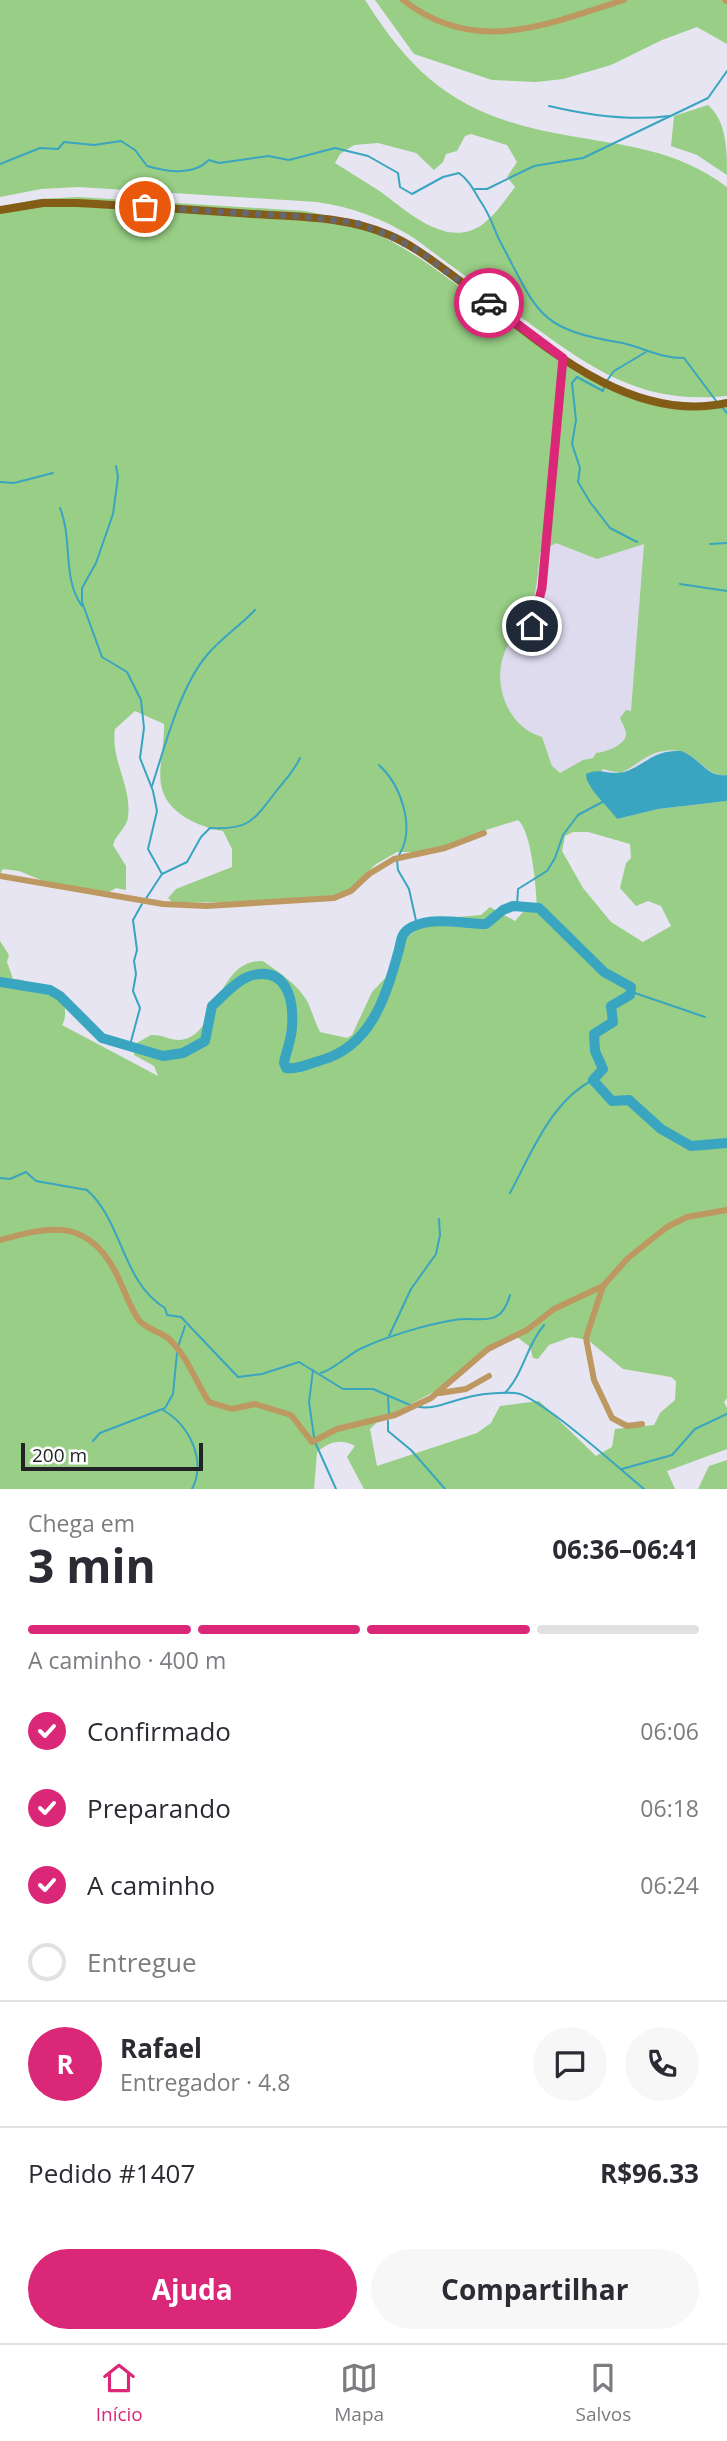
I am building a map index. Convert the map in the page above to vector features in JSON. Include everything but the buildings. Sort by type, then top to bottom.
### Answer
[{"type":"main road","points":[[0,210],[43,203],[77,203],[307,217],[356,223],[389,235],[419,251],[563,358],[611,387],[647,399],[709,407],[727,403]]},
{"type":"street","points":[[403,0],[417,11],[462,29],[506,32],[532,30],[624,0]]},
{"type":"street","points":[[532,626],[542,588],[563,358]]},
{"type":"street","points":[[0,876],[163,904],[206,906],[334,898],[351,891],[369,874],[394,859],[444,848],[484,833]]},
{"type":"street","points":[[0,1240],[24,1233],[65,1230],[78,1231],[91,1238],[112,1266],[139,1321],[168,1338],[189,1363],[209,1402],[232,1409],[255,1404],[291,1415],[312,1442],[337,1429],[395,1415],[440,1393],[488,1349],[527,1330],[554,1309],[603,1286],[628,1258],[672,1223],[687,1217],[727,1210]]},
{"type":"street","points":[[603,1286],[586,1338],[594,1380],[612,1418],[627,1426],[642,1424]]},
{"type":"street","points":[[440,1393],[466,1389],[489,1376]]},
{"type":"shaded area","points":[[536,495],[650,507],[727,699],[727,828],[601,828],[468,716]]},
{"type":"green space","points":[[0,0],[365,0],[405,54],[426,75],[448,93],[472,107],[530,128],[650,151],[689,164],[727,187],[727,396],[667,394],[617,379],[570,352],[414,238],[391,225],[343,207],[317,202],[78,187],[41,189],[0,197]],"holes":[[[471,134],[507,145],[517,162],[507,177],[515,187],[483,224],[470,231],[456,233],[442,231],[416,218],[335,163],[340,154],[354,145],[378,143],[416,153],[434,170],[443,162],[446,154],[457,151],[465,136]]]},
{"type":"green space","points":[[375,0],[727,0],[727,44],[697,27],[662,40],[611,65],[563,79],[536,82],[492,80],[414,54]]},
{"type":"green space","points":[[708,105],[719,119],[722,128],[727,175],[697,155],[671,146],[674,116]]},
{"type":"green space","points":[[78,197],[305,211],[333,218],[381,236],[423,260],[573,370],[592,381],[629,397],[666,406],[727,407],[727,775],[711,772],[691,756],[672,750],[654,754],[620,773],[602,769],[604,800],[617,819],[658,809],[727,801],[727,1398],[724,1402],[727,1408],[727,1449],[667,1471],[675,1489],[364,1489],[347,1457],[355,1446],[340,1442],[330,1444],[317,1452],[314,1489],[0,1489],[0,941],[9,955],[7,962],[13,979],[60,994],[65,1012],[62,1025],[158,1076],[154,1066],[134,1055],[135,1044],[151,1035],[183,1040],[198,1031],[227,982],[248,963],[263,961],[291,982],[308,1002],[320,1032],[347,1038],[352,1035],[372,992],[392,971],[405,939],[418,929],[423,920],[481,915],[490,907],[515,921],[523,912],[537,912],[530,849],[523,826],[518,820],[486,830],[469,840],[419,852],[397,852],[376,864],[349,890],[324,900],[173,903],[168,898],[176,889],[232,867],[232,849],[223,831],[184,817],[169,803],[160,777],[164,724],[135,711],[115,729],[114,740],[127,794],[128,817],[113,845],[126,866],[126,890],[116,888],[109,892],[46,882],[19,871],[3,869],[0,874],[0,207],[39,199]],"holes":[[[556,543],[597,559],[644,544],[631,711],[626,710],[620,718],[625,729],[625,739],[614,748],[596,753],[593,758],[583,760],[560,773],[552,766],[542,737],[520,725],[512,715],[506,704],[500,679],[504,654],[530,611],[540,552]],[[573,832],[588,832],[630,844],[631,858],[626,863],[620,888],[636,906],[648,901],[661,906],[671,926],[643,942],[611,922],[583,888],[562,851],[565,836]],[[517,1337],[530,1347],[533,1358],[538,1359],[549,1345],[571,1337],[588,1340],[623,1369],[671,1377],[676,1381],[675,1400],[660,1413],[654,1425],[615,1429],[612,1447],[596,1456],[539,1401],[500,1406],[491,1423],[477,1433],[377,1466],[370,1429],[378,1421],[453,1382],[486,1353]]]},
{"type":"green space","points":[[727,1460],[727,1489],[698,1489],[709,1466]]},
{"type":"water","points":[[681,751],[714,774],[727,775],[727,801],[658,809],[617,819],[593,791],[587,779],[586,774],[591,772],[624,772],[657,755]]},
{"type":"waterway","points":[[475,189],[487,189],[534,166],[583,158],[708,98],[727,71]]},
{"type":"waterway","points":[[549,106],[609,116],[669,116]]},
{"type":"waterway","points":[[0,164],[40,148],[58,149],[64,142],[94,145],[121,141],[135,150],[147,166],[180,171],[196,169],[209,160],[219,163],[268,156],[289,160],[335,148],[368,156],[398,173],[400,187],[412,194],[443,177],[459,173],[485,208],[524,286],[543,313],[571,331],[666,356],[684,358],[717,402]]},
{"type":"waterway","points":[[606,382],[614,371],[646,352]]},
{"type":"waterway","points":[[604,387],[603,391],[577,377],[572,383],[576,420],[572,444],[580,468],[578,482],[610,528],[637,542]]},
{"type":"waterway","points":[[721,406],[727,413]]},
{"type":"waterway","points":[[116,466],[118,477],[113,514],[96,563],[82,588],[82,602],[102,657],[127,672],[141,700],[144,728],[140,758],[153,791],[157,811],[148,849],[162,874]]},
{"type":"waterway","points":[[0,482],[14,483],[53,473]]},
{"type":"waterway","points":[[60,508],[72,584],[82,606]]},
{"type":"waterway","points":[[710,544],[727,543]]},
{"type":"waterway","points":[[680,584],[727,591]]},
{"type":"waterway","points":[[152,786],[174,718],[197,668],[212,649],[255,610]]},
{"type":"waterway","points":[[145,900],[162,874],[187,862],[201,837],[210,828],[241,826],[254,818],[300,758]]},
{"type":"waterway","points":[[379,765],[394,784],[404,807],[406,832],[399,855]]},
{"type":"waterway","points":[[517,906],[518,889],[547,871],[563,835],[578,815],[606,800]]},
{"type":"waterway","points":[[397,860],[398,870],[409,889],[417,925]]},
{"type":"waterway","points":[[130,1045],[140,1008],[133,991],[137,950],[133,920],[142,904]]},
{"type":"waterway","points":[[0,982],[50,990],[60,996],[102,1038],[163,1056],[183,1053],[205,1041],[212,1006],[240,981],[250,976],[272,975],[280,980],[289,995],[292,1031],[284,1063],[286,1068],[295,1068],[339,1053],[364,1032],[374,1018],[388,987],[402,938],[412,927],[449,921],[486,924],[503,910],[513,906],[539,908],[604,972],[631,987],[630,995],[611,1006],[613,1022],[594,1034],[595,1051],[603,1069],[593,1080],[612,1101],[629,1100],[661,1129],[691,1146],[727,1143]]},
{"type":"waterway","points":[[632,992],[705,1017]]},
{"type":"waterway","points":[[510,1193],[534,1146],[554,1115],[578,1089],[593,1080]]},
{"type":"waterway","points":[[0,1178],[10,1179],[26,1172],[36,1181],[87,1190],[108,1218],[131,1268],[151,1297],[165,1308],[167,1315],[181,1317],[238,1377],[262,1374],[299,1362],[343,1389],[373,1389],[410,1405]]},
{"type":"waterway","points":[[389,1336],[411,1289],[436,1254],[440,1235],[439,1219]]},
{"type":"waterway","points":[[321,1373],[362,1348],[395,1335],[454,1320],[494,1317],[501,1313],[510,1295]]},
{"type":"waterway","points":[[505,1393],[517,1377],[544,1325]]},
{"type":"waterway","points":[[178,1347],[185,1326]]},
{"type":"waterway","points":[[93,1441],[100,1433],[165,1408],[173,1394],[177,1353]]},
{"type":"waterway","points":[[313,1370],[309,1402],[314,1437]]},
{"type":"waterway","points":[[419,1407],[488,1394],[515,1393],[526,1396],[560,1419],[644,1489]]},
{"type":"waterway","points":[[388,1396],[389,1415]]},
{"type":"waterway","points":[[163,1410],[181,1425],[193,1444],[197,1467],[192,1489]]},
{"type":"waterway","points":[[622,1469],[672,1455],[695,1429],[727,1414]]},
{"type":"waterway","points":[[388,1421],[388,1431],[411,1450],[445,1489]]},
{"type":"waterway","points":[[315,1442],[336,1489]]},
{"type":"way so far","points":[[145,207],[307,217],[356,223],[389,235],[419,251],[489,303]]},
{"type":"route","points":[[489,303],[563,358],[542,588],[532,626]]}]
